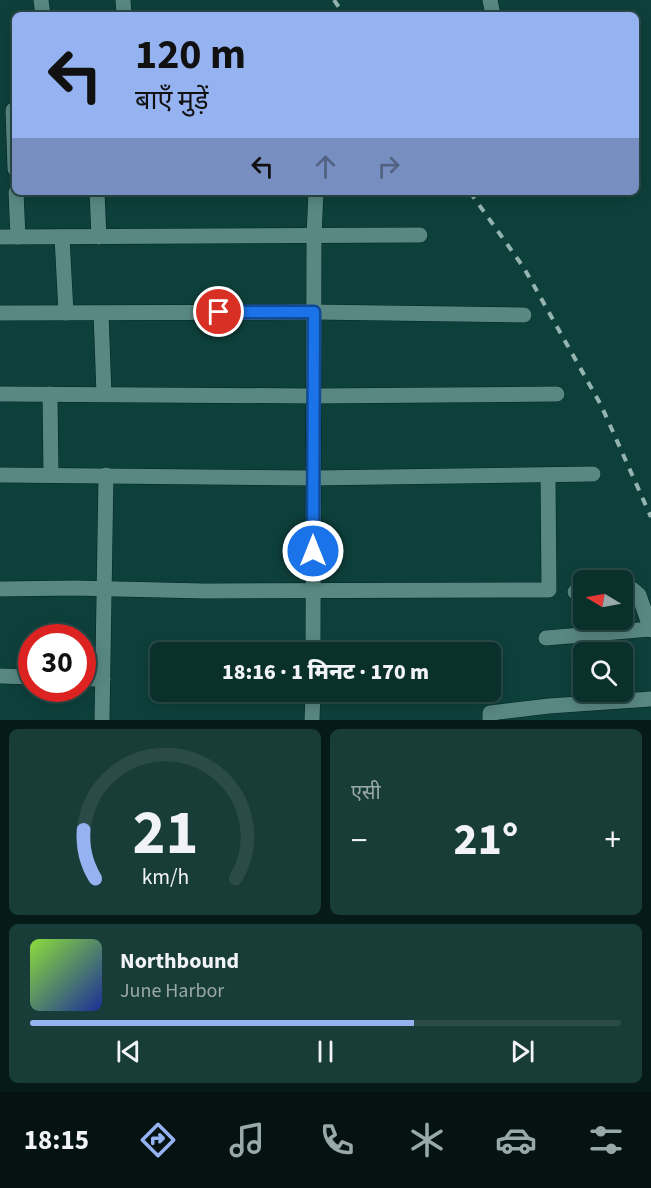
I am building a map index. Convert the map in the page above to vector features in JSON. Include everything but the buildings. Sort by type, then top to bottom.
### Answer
[{"type":"street","points":[[9,109],[12,139]]},
{"type":"street","points":[[16,195],[18,237]]},
{"type":"street","points":[[97,195],[99,237]]},
{"type":"street","points":[[313,642],[316,195]]},
{"type":"street","points":[[0,237],[420,235]]},
{"type":"street","points":[[62,237],[66,313]]},
{"type":"street","points":[[0,313],[314,312],[524,315]]},
{"type":"street","points":[[101,313],[104,393]]},
{"type":"street","points":[[0,394],[313,396],[557,394]]},
{"type":"street","points":[[50,394],[51,475]]},
{"type":"street","points":[[0,475],[313,478],[593,474]]},
{"type":"street","points":[[102,720],[106,475]]},
{"type":"street","points":[[0,589],[549,590],[548,475]]},
{"type":"street","points":[[546,638],[651,630],[639,596],[633,590]]},
{"type":"street","points":[[0,676],[18,677]]},
{"type":"street","points":[[96,679],[103,679]]},
{"type":"street","points":[[490,720],[489,713],[549,706],[651,699]]},
{"type":"street","points":[[312,720],[313,702]]},
{"type":"railway","points":[[334,0],[342,12]]},
{"type":"railway","points":[[472,195],[524,268],[601,405],[651,517]]},
{"type":"route","points":[[219,312],[314,312],[313,551]]}]
